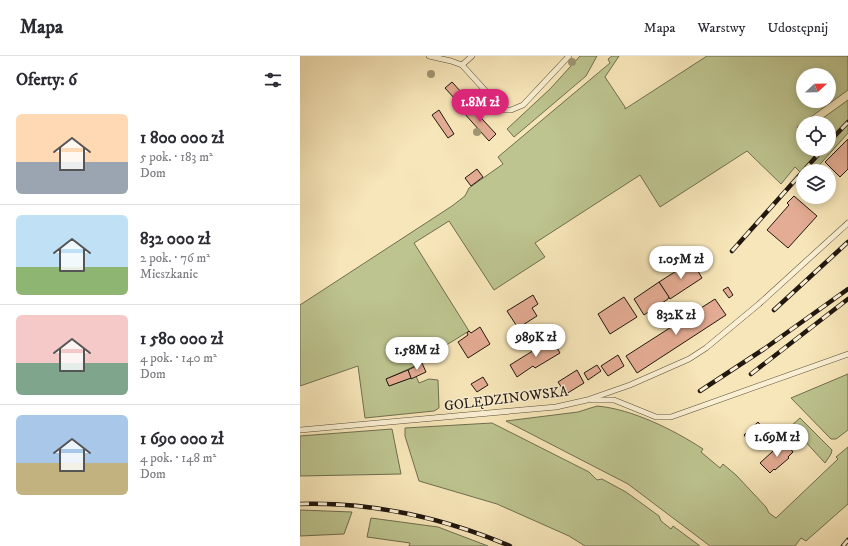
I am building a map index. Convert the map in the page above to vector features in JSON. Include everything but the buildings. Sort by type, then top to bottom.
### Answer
[{"type":"lane","points":[[430,56],[462,65],[503,110],[511,110],[523,105],[569,56]]},
{"type":"lane","points":[[462,65],[472,56]]},
{"type":"lane","name":"GOLĘDZINOWSKA","points":[[300,430],[556,407],[587,400],[630,385],[689,359],[706,348],[779,287],[848,223]]},
{"type":"lane","points":[[587,400],[614,400],[656,417],[671,417],[848,354]]},
{"type":"green space","points":[[580,56],[597,56],[586,76],[514,137],[507,129],[550,89]]},
{"type":"green space","points":[[612,56],[619,56],[605,77],[625,109],[707,56],[848,56],[848,90],[836,99],[836,68],[796,68],[796,108],[823,108],[812,116],[796,116],[796,156],[827,156],[820,164],[796,164],[796,168],[795,167],[781,184],[747,151],[660,207],[640,175],[535,243],[545,257],[494,290],[449,221],[414,243],[469,331],[422,360],[422,363],[386,379],[389,386],[416,376],[419,383],[429,379],[438,380],[439,408],[434,411],[365,418],[358,366],[300,386],[300,305],[465,196],[469,188],[503,164],[498,157],[610,63],[608,59]]},
{"type":"green space","points":[[848,100],[848,133],[836,146],[836,116],[826,116]]},
{"type":"green space","points":[[848,374],[848,430],[836,439],[831,439],[791,398]]},
{"type":"green space","points":[[597,406],[624,411],[638,416],[666,428],[692,442],[703,449],[701,452],[720,468],[723,464],[736,475],[766,507],[769,513],[776,518],[838,459],[836,457],[848,447],[848,504],[806,541],[801,538],[795,546],[710,546],[628,484],[506,421],[578,412]]},
{"type":"green space","points":[[800,418],[832,450],[825,463],[791,426]]},
{"type":"green space","points":[[492,423],[589,472],[597,480],[602,479],[626,492],[659,516],[661,521],[671,529],[673,526],[700,546],[585,546],[569,536],[497,504],[419,481],[405,436],[405,428]]},
{"type":"green space","points":[[392,429],[401,474],[300,476],[300,436]]},
{"type":"green space","points":[[300,510],[352,512],[344,534],[300,536]]},
{"type":"green space","points":[[371,518],[438,527],[488,546],[409,546],[410,543],[367,537]]},
{"type":"railway","points":[[836,135],[848,122]]},
{"type":"railway","points":[[732,251],[817,156]]},
{"type":"railway","points":[[774,310],[848,242]]},
{"type":"railway","points":[[700,391],[764,349],[848,289]]},
{"type":"railway","points":[[751,374],[848,299]]},
{"type":"railway","points":[[300,504],[354,506],[407,514],[459,527],[510,546]]},
{"type":"railway","points":[[843,546],[848,540]]}]
